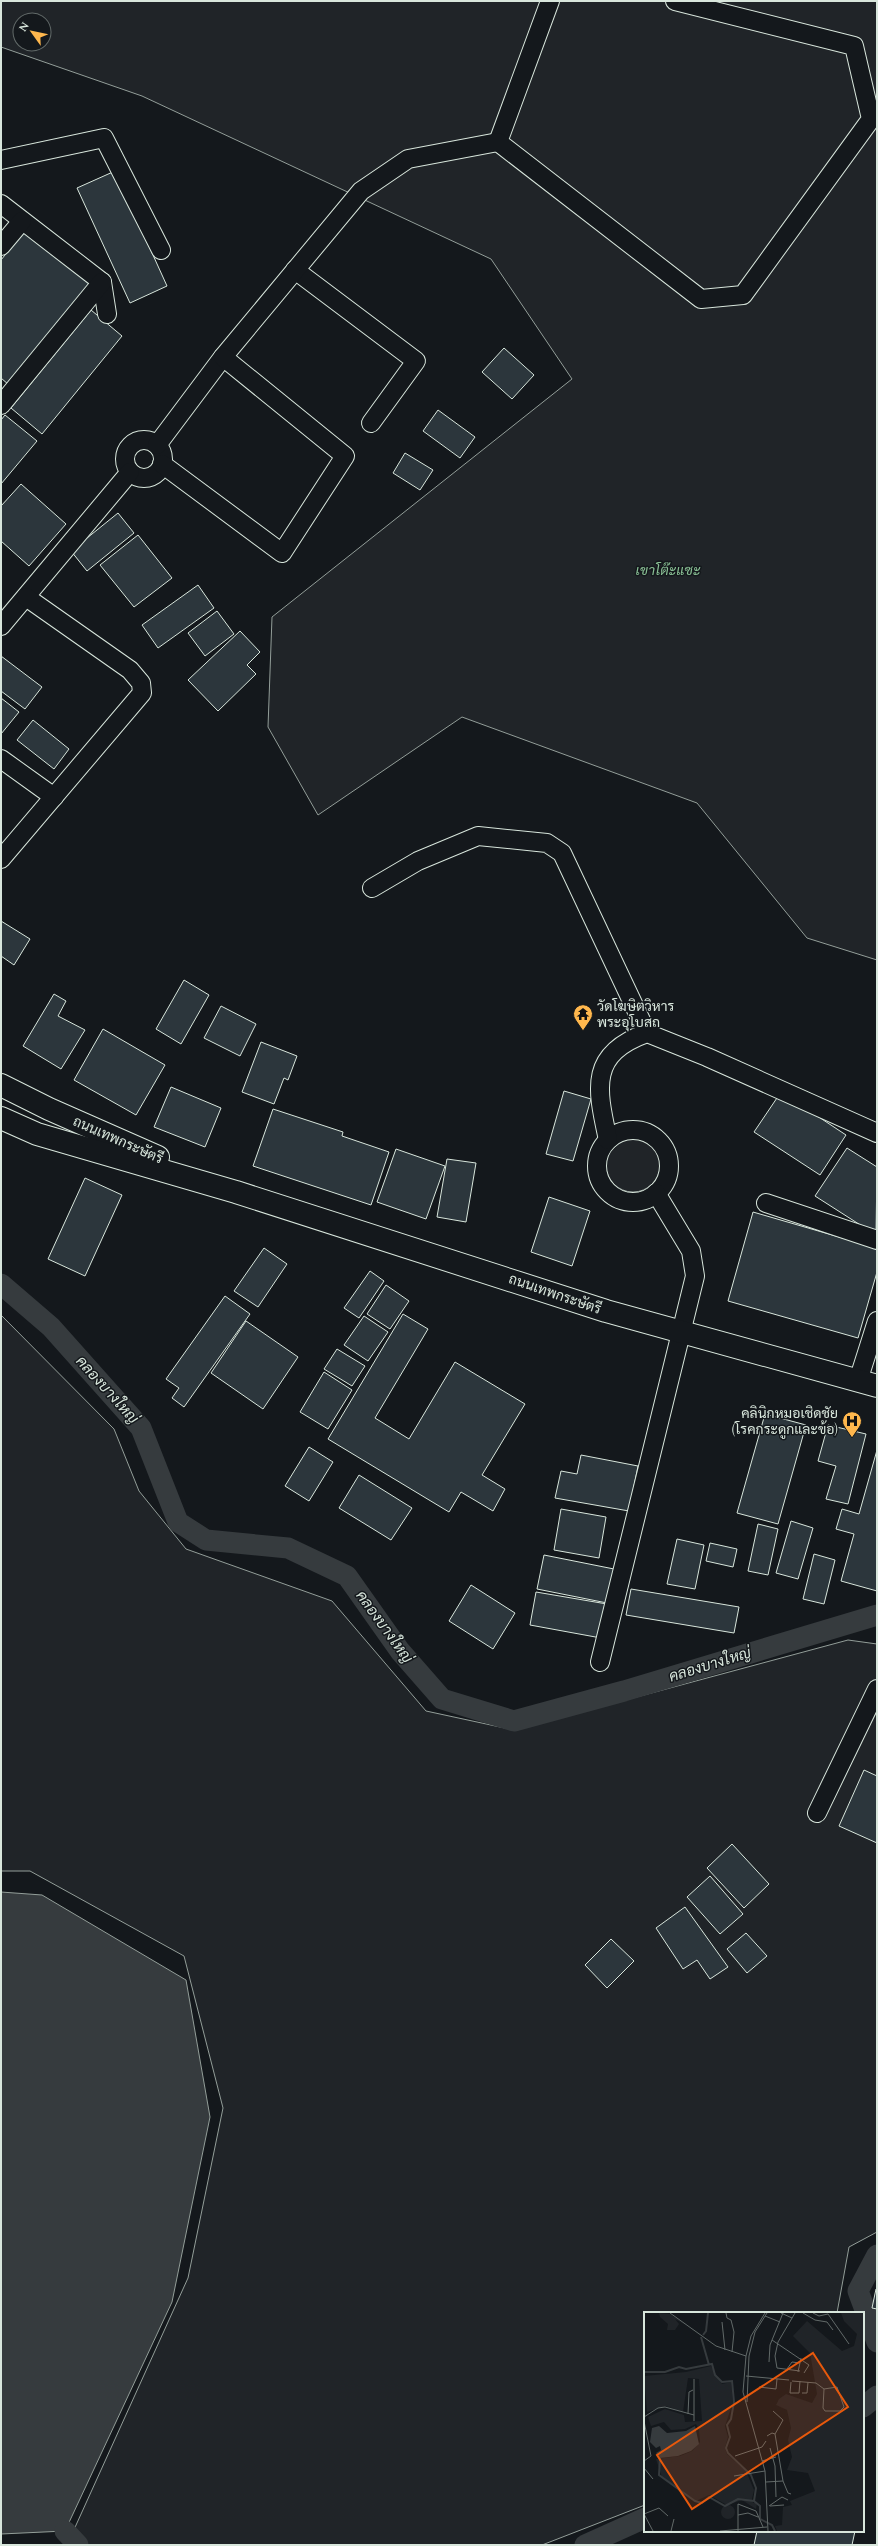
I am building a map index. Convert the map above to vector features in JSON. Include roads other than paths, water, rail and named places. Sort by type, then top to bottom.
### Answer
[{"type":"main road","name":"ถนนเทพกระษัตรี","points":[[1,1085],[49,1109],[236,1192]]},
{"type":"main road","points":[[37,1134],[49,1109]]},
{"type":"main road","name":"ถนนเทพกระษัตรี","points":[[1,1118],[37,1134],[236,1192],[525,1283],[606,1311],[868,1384]]},
{"type":"street","points":[[498,142],[550,1]]},
{"type":"street","points":[[157,446],[223,357],[361,191],[408,159],[498,142],[701,299],[743,295],[872,119],[854,46],[675,1]]},
{"type":"street","points":[[1,160],[104,138],[161,250]]},
{"type":"street","points":[[1,204],[102,282],[107,314]]},
{"type":"street","points":[[1,246],[22,221]]},
{"type":"street","points":[[295,270],[416,361],[371,423]]},
{"type":"street","points":[[1,405],[102,282]]},
{"type":"street","points":[[162,464],[282,553],[345,456],[223,357]]},
{"type":"street","points":[[145,440],[157,446],[162,452],[162,464],[159,470],[150,477],[135,476],[130,472],[125,459],[129,448],[133,444],[145,440]]},
{"type":"street","points":[[1,626],[130,472]]},
{"type":"street","points":[[1,859],[142,693],[141,683],[130,670],[26,597]]},
{"type":"street","points":[[1,759],[54,797]]},
{"type":"street","points":[[372,888],[418,862],[478,836],[547,843],[562,853],[647,1033],[714,1060],[877,1133]]},
{"type":"street","points":[[608,1140],[600,1102],[600,1080],[608,1055],[634,1038],[647,1033]]},
{"type":"street","points":[[634,1130],[654,1136],[662,1144],[667,1154],[669,1165],[667,1178],[656,1193],[640,1202],[627,1202],[615,1198],[605,1190],[599,1180],[597,1167],[598,1155],[608,1140],[622,1131],[634,1130]]},
{"type":"street","points":[[600,1662],[695,1276],[691,1251],[656,1193]]},
{"type":"street","points":[[766,1203],[877,1240]]},
{"type":"street","points":[[868,1384],[877,1321]]},
{"type":"street","points":[[817,1813],[877,1689]]},
{"type":"waterway","name":"คลองบางใหญ่","points":[[1,1284],[51,1327],[141,1428],[178,1522],[206,1540],[288,1548],[347,1576],[400,1651],[442,1699],[514,1721],[624,1691],[877,1615]]},
{"type":"waterway","points":[[877,2255],[858,2291],[877,2342]]},
{"type":"waterway","points":[[864,2406],[877,2396]]},
{"type":"waterway","points":[[585,2545],[644,2518]]},
{"type":"waterway","points":[[65,2531],[78,2545]]},
{"type":"place","name":"วัดโฆษิตวิหาร พระอุโบสถ","points":[[583,1031]]},
{"type":"place","name":"คลินิกหมอเชิดชัย (โรคกระดูกและข้อ)","points":[[852,1438]]},
{"type":"park label","name":"เขาโต๊ะแซะ","points":[[668,570]]}]
